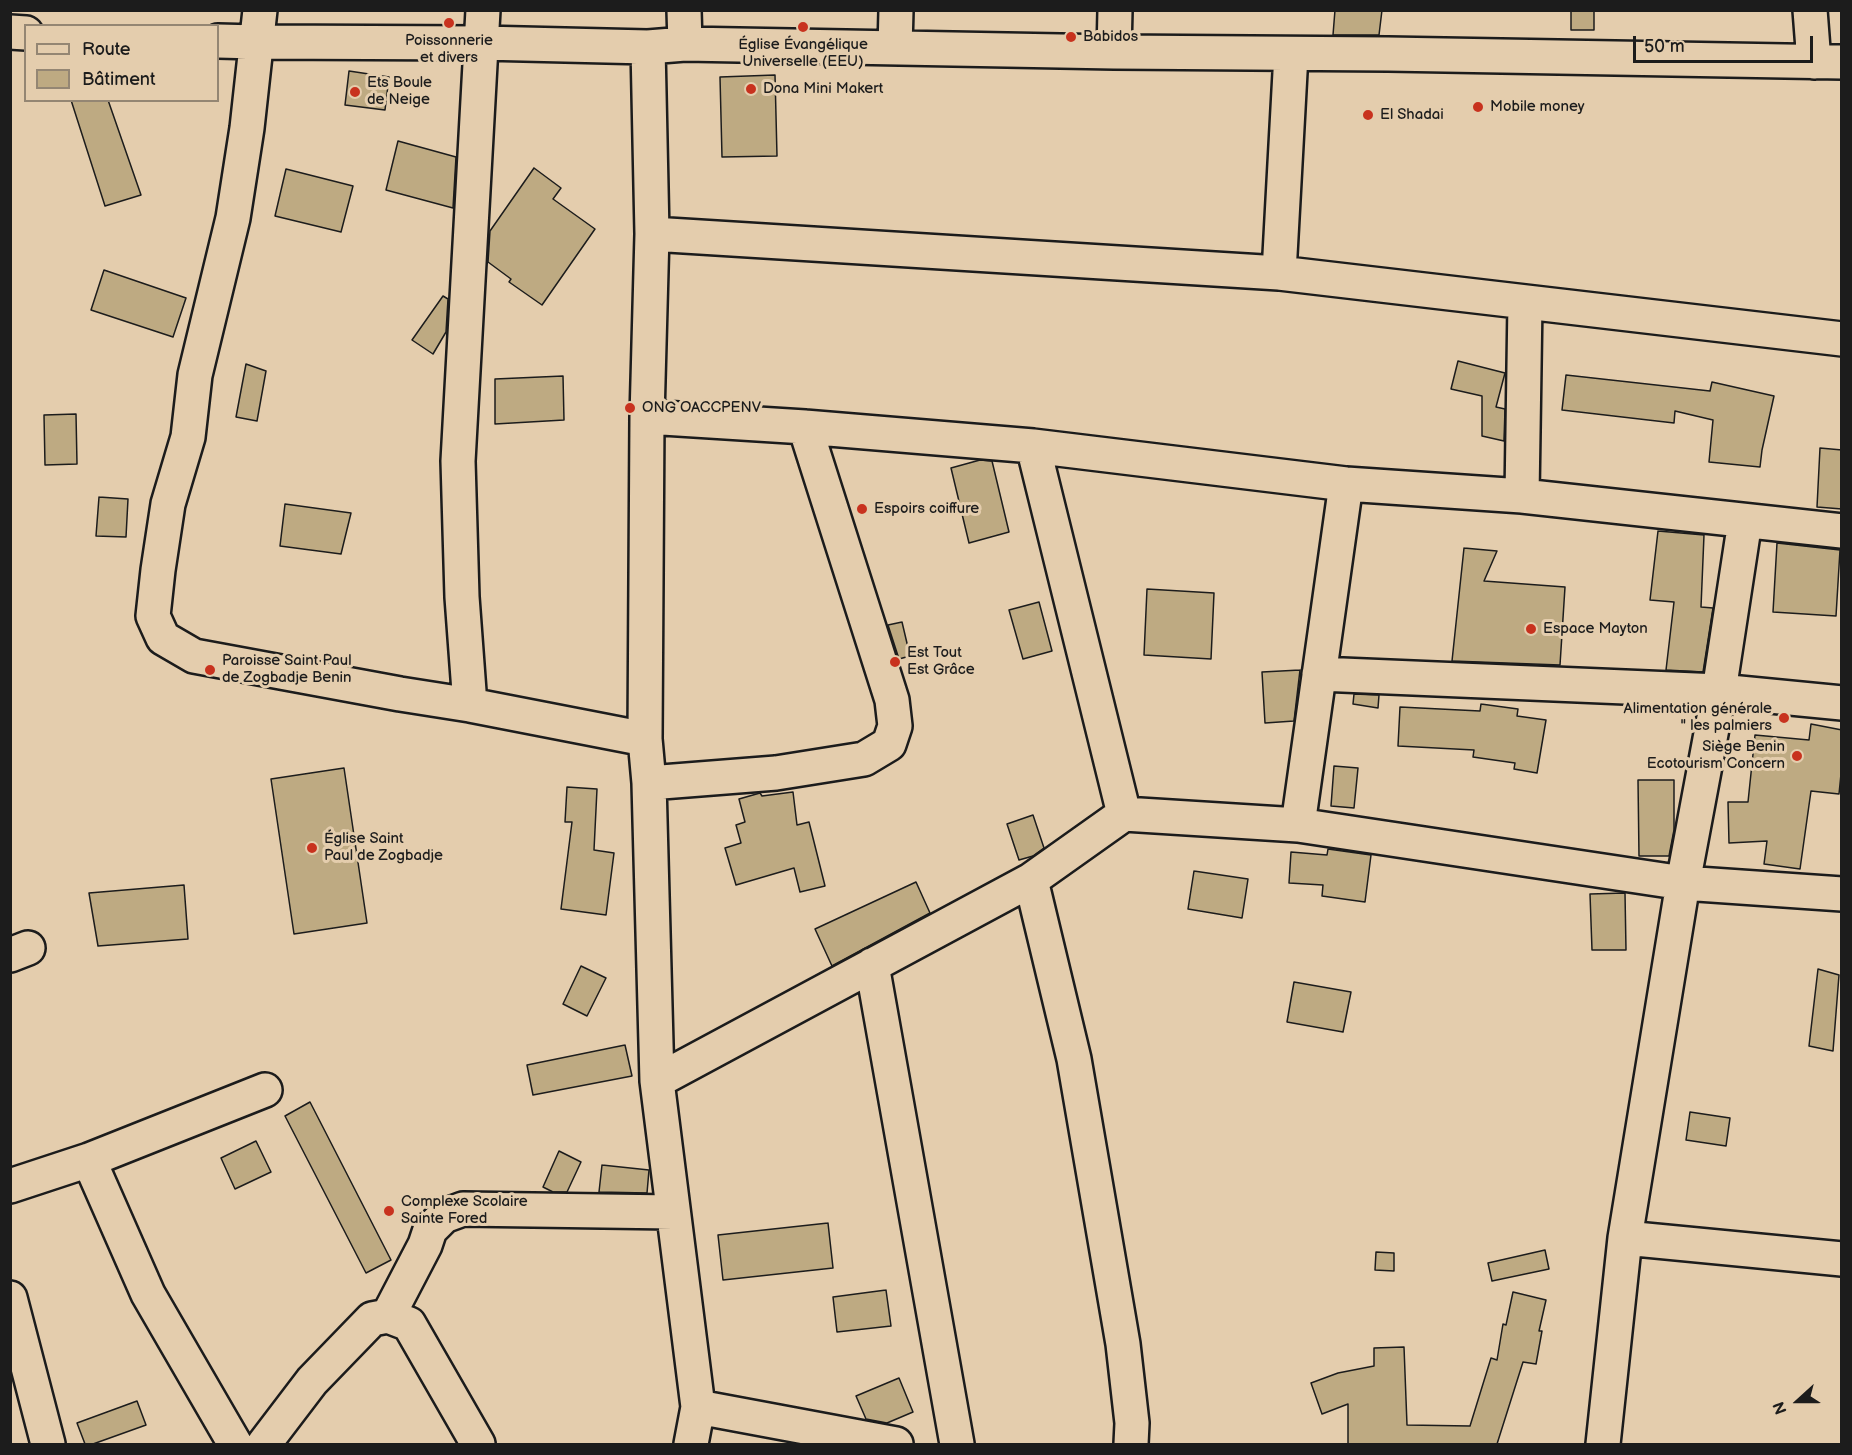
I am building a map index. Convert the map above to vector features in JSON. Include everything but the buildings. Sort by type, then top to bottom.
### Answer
[{"type":"street","points":[[470,705],[462,597],[458,461],[483,10]]},
{"type":"street","points":[[684,10],[685,44]]},
{"type":"street","points":[[895,48],[896,10]]},
{"type":"street","points":[[1114,52],[1115,10]]},
{"type":"street","points":[[219,41],[258,26],[482,43],[648,47],[685,44],[1828,62],[1810,10]]},
{"type":"street","points":[[258,26],[247,128],[233,218],[195,375],[188,437],[168,504],[153,616],[163,638],[194,656],[645,739]]},
{"type":"street","points":[[648,47],[652,234],[647,417],[645,739],[650,783],[657,1081],[698,1407],[691,1444]]},
{"type":"street","points":[[1279,273],[1291,54]]},
{"type":"street","points":[[652,234],[1279,273],[1842,339]]},
{"type":"street","points":[[1522,496],[1526,302]]},
{"type":"street","points":[[647,417],[806,427],[1033,446],[1346,484],[1522,496],[1842,531]]},
{"type":"street","points":[[650,783],[776,773],[853,761],[864,759],[889,744],[895,726],[892,700],[806,427]]},
{"type":"street","points":[[1033,446],[1124,814]]},
{"type":"street","points":[[1298,825],[1346,484]]},
{"type":"street","points":[[1603,1444],[1625,1238],[1683,882],[1719,691],[1745,521]]},
{"type":"street","points":[[1319,674],[1719,691],[1842,703]]},
{"type":"street","points":[[657,1081],[1031,880],[1124,814],[1298,825],[1683,882],[1842,894]]},
{"type":"street","points":[[1031,880],[1074,1059],[1123,1344],[1132,1424],[1131,1444]]},
{"type":"street","points":[[872,965],[957,1444]]},
{"type":"street","points":[[10,1186],[89,1160],[265,1090]]},
{"type":"street","points":[[89,1160],[148,1294],[235,1444]]},
{"type":"street","points":[[388,1316],[425,1245],[430,1230],[444,1216],[463,1209],[673,1212]]},
{"type":"street","points":[[1625,1238],[1842,1259]]},
{"type":"street","points":[[10,1298],[48,1444]]},
{"type":"street","points":[[264,1444],[312,1381],[357,1334],[372,1319],[388,1316],[408,1324],[478,1444]]},
{"type":"street","points":[[698,1407],[896,1444]]},
{"type":"place","name":"Poissonnerie et divers","points":[[449,23]]},
{"type":"place","name":"Église Évangélique Universelle (EEU)","points":[[803,27]]},
{"type":"place","name":"Babidos","points":[[1071,37]]},
{"type":"place","name":"Dona Mini Makert","points":[[751,89]]},
{"type":"place","name":"Ets Boule de Neige","points":[[355,92]]},
{"type":"place","name":"Mobile money","points":[[1478,107]]},
{"type":"place","name":"El Shadai","points":[[1368,115]]},
{"type":"place","name":"ONG OACCPENV","points":[[630,408]]},
{"type":"place","name":"Espoirs coiffure","points":[[862,509]]},
{"type":"place","name":"Espace Mayton","points":[[1531,629]]},
{"type":"place","name":"Est Tout Est Grâce","points":[[895,662]]},
{"type":"place","name":"Paroisse Saint Paul de Zogbadje Benin","points":[[210,670]]},
{"type":"place","name":"Alimentation générale \" les palmiers","points":[[1784,718]]},
{"type":"place","name":"Siège Benin Ecotourism Concern","points":[[1797,756]]},
{"type":"place","name":"Église Saint Paul de Zogbadje","points":[[312,848]]},
{"type":"place","name":"Complexe Scolaire Sainte Fored","points":[[389,1211]]}]
